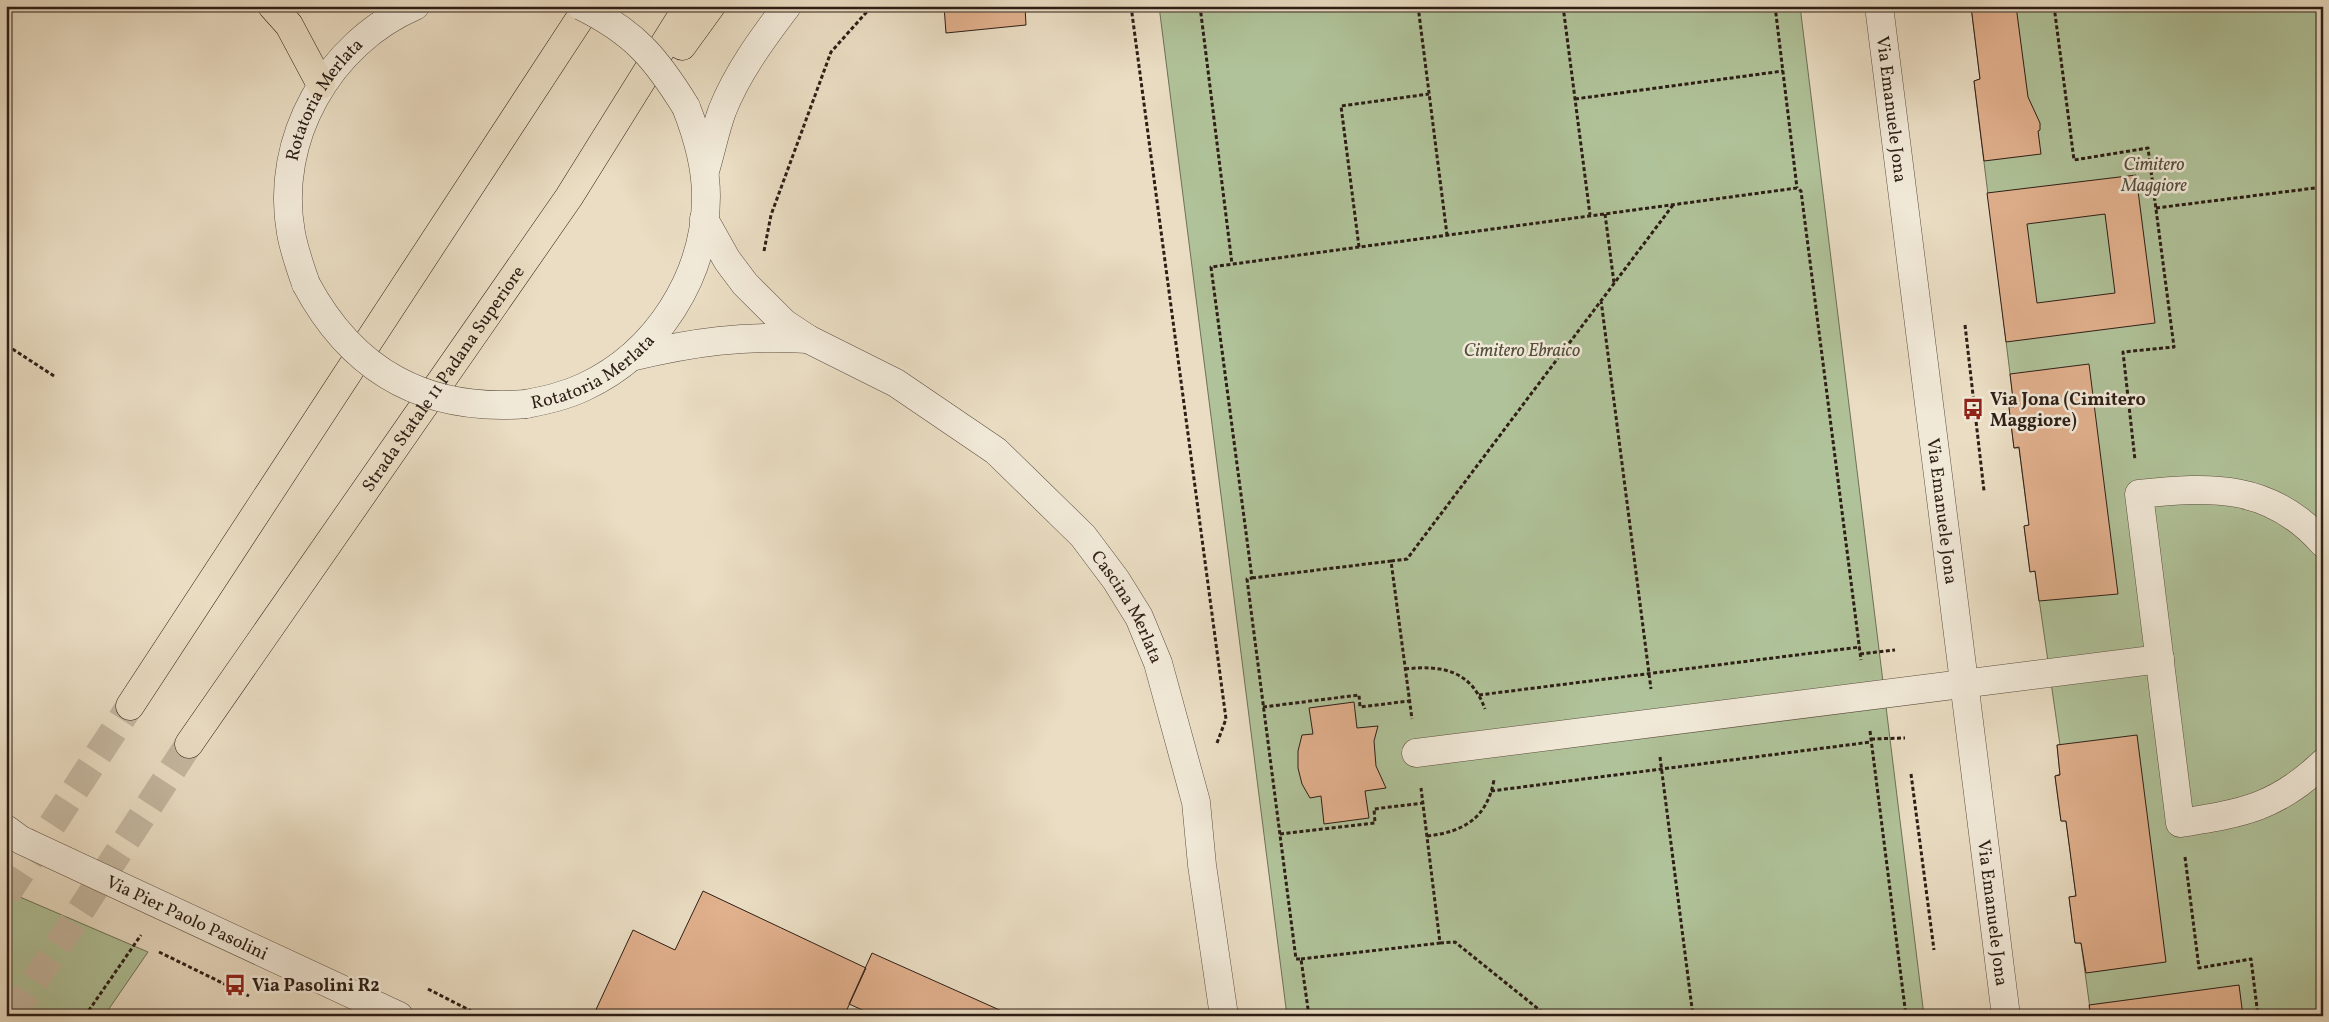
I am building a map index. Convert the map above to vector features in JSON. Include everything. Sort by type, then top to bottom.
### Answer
[{"type":"highway","points":[[272,6],[289,25],[321,85]]},
{"type":"highway","points":[[130,706],[588,6]]},
{"type":"highway","name":"Strada Statale 11 Padana Superiore","points":[[189,744],[569,197],[688,6]]},
{"type":"highway","points":[[569,197],[711,6]]},
{"type":"street","name":"Rotatoria Merlata","points":[[415,6],[381,23],[360,40],[341,58],[321,85],[302,122],[294,148],[289,176],[290,231],[306,284],[326,319],[348,345],[378,370],[418,391],[460,403],[484,406],[526,404],[555,398],[584,387],[631,357],[660,327],[683,292],[697,258],[704,219],[704,173],[696,134],[686,107],[664,71],[646,50],[602,16],[581,6]]},
{"type":"street","points":[[704,173],[722,111],[760,42],[787,6]]},
{"type":"street","name":"Via Emanuele Jona","points":[[1878,6],[2006,1016]]},
{"type":"street","name":"Cascina Merlata","points":[[704,219],[727,260],[745,284],[784,324],[808,339],[896,382],[996,451],[1083,536],[1116,580],[1139,617],[1158,662],[1196,802],[1202,865],[1224,1016]]},
{"type":"street","points":[[631,357],[695,343],[773,337],[808,339]]},
{"type":"street","points":[[2323,543],[2295,518],[2271,504],[2245,494],[2218,489],[2190,488],[2139,494],[2180,823],[2256,809],[2289,792],[2323,763]]},
{"type":"street","points":[[1416,753],[2160,659]]},
{"type":"street","name":"Via Pier Paolo Pasolini","points":[[6,829],[21,840],[399,1016]]},
{"type":"path","points":[[766,307],[764,251],[771,215],[831,52],[872,6]]},
{"type":"path","points":[[1130,6],[1226,719],[1216,746]]},
{"type":"path","points":[[1200,6],[1232,264]]},
{"type":"path","points":[[1418,6],[1447,235]]},
{"type":"path","points":[[1563,6],[1590,215]]},
{"type":"path","points":[[1775,6],[1797,188],[1801,191],[1906,1016]]},
{"type":"path","points":[[2054,6],[2074,160],[2148,148],[2174,347],[2123,352],[2139,494]]},
{"type":"path","points":[[1575,99],[1783,71]]},
{"type":"path","points":[[1359,247],[1341,106],[1429,94]]},
{"type":"path","points":[[2156,208],[2323,187]]},
{"type":"path","points":[[1308,1016],[1301,959],[1296,959],[1246,579],[1252,578],[1211,267],[1797,188]]},
{"type":"path","points":[[1391,561],[1407,559],[1673,205]]},
{"type":"path","points":[[1604,214],[1614,283]]},
{"type":"path","points":[[1601,300],[1693,1016]]},
{"type":"path","points":[[1965,326],[1984,491]]},
{"type":"path","points":[[6,338],[11,348],[54,376]]},
{"type":"path","points":[[1479,695],[1860,647]]},
{"type":"path","points":[[1860,654],[1895,650]]},
{"type":"path","points":[[1263,708],[1359,695],[1360,707],[1409,701]]},
{"type":"path","points":[[1491,791],[1905,738]]},
{"type":"path","points":[[1912,774],[1934,950]]},
{"type":"path","points":[[1280,834],[1375,823],[1374,809],[1423,803]]},
{"type":"path","points":[[2180,823],[2199,968],[2251,959],[2258,1016]]},
{"type":"path","points":[[84,1016],[161,905]]},
{"type":"path","points":[[1440,943],[1455,942],[1547,1016]]},
{"type":"path","points":[[159,952],[249,996]]},
{"type":"path","points":[[428,989],[481,1016]]},
{"type":"green space","name":"Cimitero Ebraico","points":[[1159,6],[1800,6],[1924,1016],[1287,1016]]},
{"type":"green space","name":"Cimitero Maggiore","points":[[1971,6],[2323,6],[2323,1016],[2091,1016],[2081,943],[2075,943],[2069,897],[2076,896],[2066,821],[2061,821],[2055,776],[2060,774],[2057,745],[2060,745],[2035,571],[2030,572],[2024,526],[2029,525],[2019,448],[2014,448],[2009,407],[2014,406],[1974,81],[1980,79]]},
{"type":"green space","points":[[6,891],[148,952],[104,1016],[6,1016]]},
{"type":"building","points":[[944,6],[1025,6],[1026,25],[946,33]]},
{"type":"building","points":[[1971,6],[2016,6],[2028,97],[2040,123],[2040,130],[2038,131],[2041,154],[1984,161],[1974,81],[1980,79]]},
{"type":"building","points":[[2136,175],[2155,323],[2006,342],[1987,193]],"holes":[[[2105,214],[2115,293],[2037,303],[2027,224]]]},
{"type":"building","points":[[2089,364],[2118,594],[2039,601],[2035,571],[2030,572],[2024,526],[2029,525],[2019,447],[2014,448],[2009,407],[2014,407],[2010,374]]},
{"type":"building","points":[[1354,702],[1357,728],[1378,726],[1374,741],[1376,766],[1386,788],[1365,791],[1369,818],[1324,824],[1321,796],[1310,798],[1302,784],[1298,768],[1298,751],[1302,735],[1313,734],[1309,708]]},
{"type":"building","points":[[2137,735],[2166,962],[2086,973],[2081,943],[2075,943],[2069,897],[2076,896],[2066,821],[2061,821],[2055,776],[2060,775],[2057,745]]},
{"type":"building","points":[[703,891],[866,968],[844,1016],[593,1016],[633,930],[675,950]]},
{"type":"building","points":[[872,953],[1013,1016],[876,1016],[849,1004]]},
{"type":"building","points":[[2239,985],[2243,1016],[2091,1016],[2089,1005]]},
{"type":"tunnel","points":[[6,895],[130,706]]},
{"type":"tunnel","points":[[12,1016],[189,744]]},
{"type":"place","name":"Via Jona (Cimitero Maggiore)","points":[[1973,409]]},
{"type":"place","name":"Via Pasolini R2","points":[[235,985]]}]
